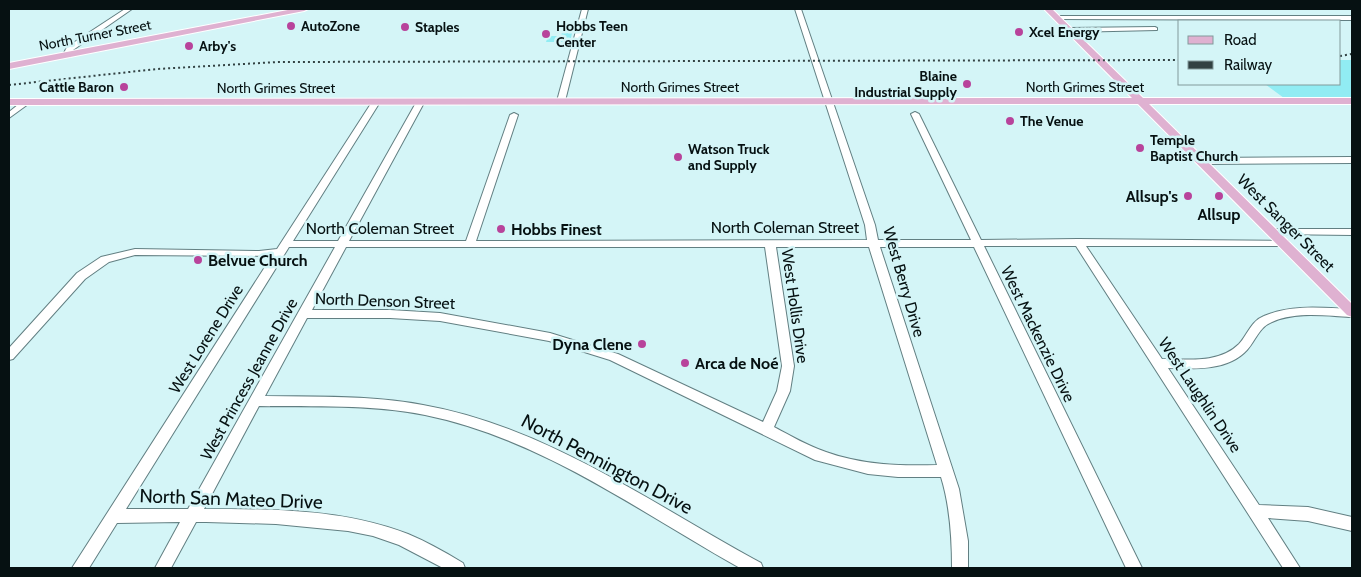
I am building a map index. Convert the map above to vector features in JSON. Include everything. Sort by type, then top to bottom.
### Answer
[{"type":"main road","name":"North Turner Street","points":[[9,66],[304,9]]},
{"type":"main road","name":"West Sanger Street","points":[[1048,9],[1274,232],[1352,312]]},
{"type":"main road","name":"North Grimes Street","points":[[9,102],[1352,101]]},
{"type":"street","points":[[67,54],[70,49],[129,9]]},
{"type":"street","points":[[561,101],[585,9]]},
{"type":"street","name":"West Berry Drive","points":[[798,9],[870,225],[874,244],[946,471],[957,512],[960,568]]},
{"type":"street","points":[[1212,9],[1226,18]]},
{"type":"street","points":[[1300,9],[1316,18]]},
{"type":"street","points":[[1058,18],[1352,18]]},
{"type":"street","points":[[1069,30],[1155,29]]},
{"type":"street","name":"West Princess Jeanne Drive","points":[[163,568],[421,101]]},
{"type":"street","points":[[9,116],[28,102]]},
{"type":"street","name":"West Lorene Drive","points":[[80,568],[376,102]]},
{"type":"street","name":"West Mackenzie Drive","points":[[914,114],[971,228],[975,242],[1134,568]]},
{"type":"street","points":[[470,244],[514,115]]},
{"type":"street","points":[[1202,161],[1352,160]]},
{"type":"street","points":[[1274,232],[1352,232]]},
{"type":"street","name":"West Laughlin Drive","points":[[1078,242],[1292,568]]},
{"type":"street","name":"West Hollis Drive","points":[[766,429],[781,402],[788,372],[770,243]]},
{"type":"street","name":"North Coleman Street","points":[[9,356],[81,276],[93,266],[116,255],[135,252],[259,254],[283,248],[342,244],[1284,243]]},
{"type":"street","points":[[1158,364],[1204,363],[1227,359],[1244,346],[1258,324],[1284,314],[1352,312]]},
{"type":"street","name":"North Denson Street","points":[[303,314],[421,316],[468,321],[542,336],[614,357],[820,456],[855,467],[900,472],[946,471]]},
{"type":"street","name":"North Pennington Drive","points":[[255,401],[383,404],[447,414],[486,426],[549,452],[680,524],[755,568]]},
{"type":"street","points":[[1256,511],[1308,514],[1352,524]]},
{"type":"street","name":"North San Mateo Drive","points":[[113,516],[269,517],[335,522],[397,537],[457,568]]},
{"type":"shaded area","points":[[563,29],[573,29],[570,42],[546,42],[548,36],[561,36]]},
{"type":"shaded area","points":[[1341,60],[1352,60],[1352,98],[1284,98],[1266,85],[1341,85]]},
{"type":"railway","points":[[1341,56],[1352,54]]},
{"type":"railway","points":[[9,85],[157,69],[278,62],[1178,60]]},
{"type":"place","name":"AutoZone","points":[[291,26]]},
{"type":"place","name":"Staples","points":[[405,27]]},
{"type":"place","name":"Xcel Energy","points":[[1019,32]]},
{"type":"place","name":"Hobbs Teen Center","points":[[546,34]]},
{"type":"place","name":"Arby's","points":[[189,46]]},
{"type":"place","name":"Blaine Industrial Supply","points":[[967,84]]},
{"type":"place","name":"Cattle Baron","points":[[124,87]]},
{"type":"place","name":"The Venue","points":[[1010,121]]},
{"type":"place","name":"Temple Baptist Church","points":[[1140,148]]},
{"type":"place","name":"Watson Truck and Supply","points":[[678,157]]},
{"type":"place","name":"Allsup's","points":[[1188,196]]},
{"type":"place","name":"Allsup","points":[[1219,196]]},
{"type":"place","name":"Hobbs Finest","points":[[501,229]]},
{"type":"place","name":"Belvue Church","points":[[198,260]]},
{"type":"place","name":"Dyna Clene","points":[[642,344]]},
{"type":"place","name":"Arca de Noé","points":[[685,363]]}]
